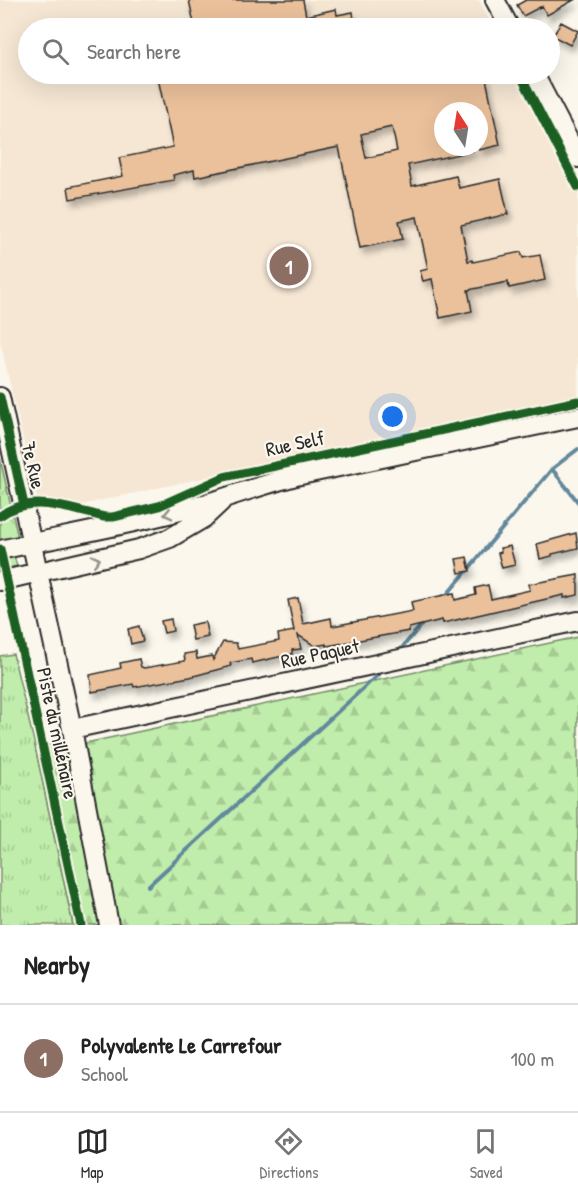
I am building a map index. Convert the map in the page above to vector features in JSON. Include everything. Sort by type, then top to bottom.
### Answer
[{"type":"street","points":[[495,0],[505,18]]},
{"type":"street","points":[[539,84],[578,158]]},
{"type":"street","name":"7e Rue","points":[[0,397],[72,729],[109,925]]},
{"type":"street","name":"Rue Self","points":[[0,550],[168,514],[225,499],[256,486],[296,476],[578,417]]},
{"type":"street","name":"Rue Self","points":[[0,581],[139,549],[170,538],[204,518],[225,499]]},
{"type":"street","name":"Rue Paquet","points":[[72,729],[578,621]]},
{"type":"shaded area","points":[[0,0],[479,0],[488,18],[18,18],[18,84],[522,84],[578,191],[578,395],[81,505],[37,499],[0,341]]},
{"type":"green space","points":[[0,458],[18,538],[0,541]]},
{"type":"green space","points":[[14,556],[17,566],[0,570],[0,559]]},
{"type":"green space","points":[[578,637],[578,925],[73,925],[35,746],[86,743]]},
{"type":"green space","points":[[13,654],[73,925],[0,925],[0,656]]},
{"type":"building","points":[[189,0],[303,0],[306,16],[336,9],[337,15],[353,12],[354,18],[193,18]]},
{"type":"building","points":[[526,0],[574,0],[547,15],[542,6],[523,16],[517,5]]},
{"type":"building","points":[[561,22],[578,31],[570,45],[560,40]]},
{"type":"building","points":[[159,84],[487,84],[500,145],[488,148],[488,102],[434,102],[434,156],[450,156],[408,165],[412,186],[456,176],[459,188],[500,179],[508,214],[461,225],[468,261],[473,262],[521,252],[523,258],[540,255],[545,280],[509,288],[508,282],[468,290],[472,311],[440,318],[432,279],[423,281],[420,271],[428,269],[417,217],[399,221],[403,239],[360,248],[339,147],[195,177],[194,170],[173,175],[174,180],[70,199],[68,187],[123,176],[119,158],[173,147]],"holes":[[[392,127],[397,151],[366,158],[361,134]]]},
{"type":"building","points":[[576,533],[578,548],[540,559],[537,544]]},
{"type":"building","points":[[510,546],[515,565],[502,568],[498,553],[501,552],[500,548]]},
{"type":"building","points":[[467,557],[470,571],[459,573],[456,559]]},
{"type":"building","points":[[578,575],[578,595],[564,598],[564,595],[443,623],[442,620],[409,628],[409,631],[327,646],[326,644],[315,646],[298,635],[301,649],[292,650],[292,654],[252,663],[251,659],[230,663],[231,666],[190,677],[92,692],[90,675],[121,668],[120,663],[139,659],[141,667],[144,668],[185,661],[184,654],[196,652],[197,659],[212,656],[213,660],[223,642],[236,643],[238,649],[279,641],[278,634],[294,631],[288,600],[298,598],[303,624],[331,618],[332,626],[413,611],[411,602],[454,593],[455,600],[476,595],[475,588],[488,585],[491,599],[530,590],[529,584]]},
{"type":"building","points":[[171,619],[173,631],[164,633],[161,621]]},
{"type":"building","points":[[205,622],[208,637],[193,640],[190,625]]},
{"type":"building","points":[[139,626],[143,641],[131,644],[128,629]]},
{"type":"waterway","points":[[445,597],[552,469],[578,449]]},
{"type":"waterway","points":[[552,469],[578,502]]},
{"type":"waterway","points":[[400,650],[423,623]]},
{"type":"waterway","points":[[148,886],[382,671]]},
{"type":"cycle path","points":[[525,84],[578,187]]},
{"type":"cycle path","points":[[0,397],[24,505]]},
{"type":"cycle path","points":[[0,516],[12,509],[38,504],[113,517],[159,506],[224,477],[578,401]]},
{"type":"cycle path","name":"Piste du millénaire","points":[[0,549],[81,925]]},
{"type":"place","name":"Polyvalente Le Carrefour","points":[[289,266]]}]
